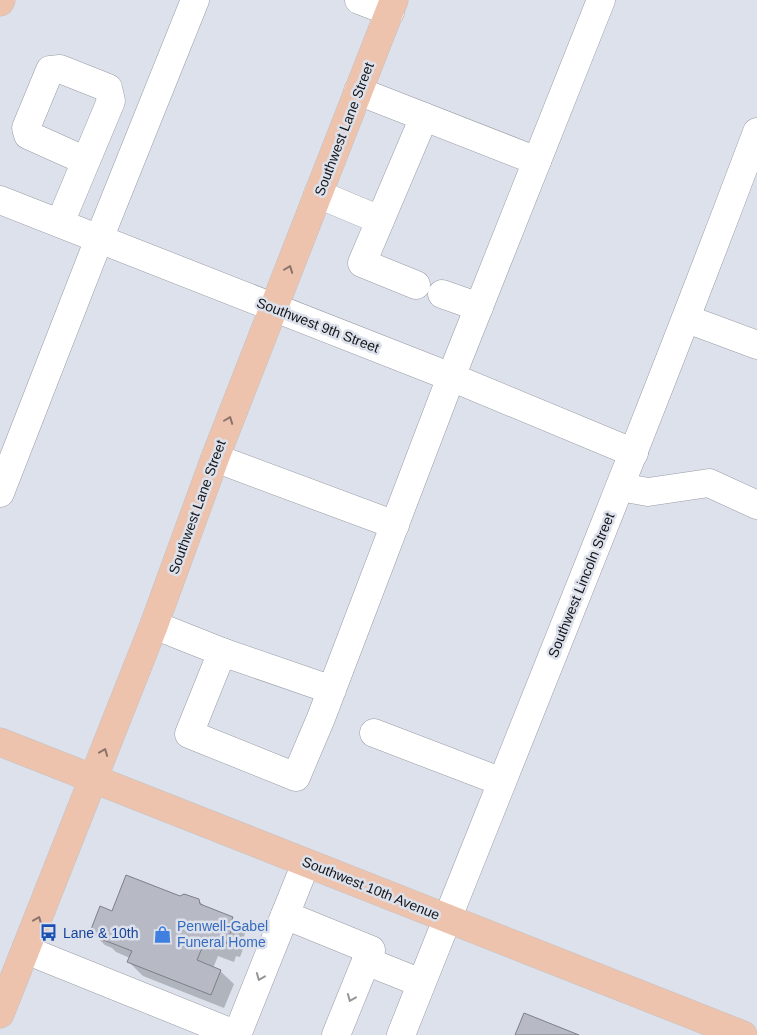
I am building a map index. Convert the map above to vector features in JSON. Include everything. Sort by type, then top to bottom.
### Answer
[{"type":"main road","name":"Southwest Lane Street","points":[[0,1014],[154,625],[215,458],[392,6]]},
{"type":"main road","name":"Southwest 10th Avenue","points":[[0,742],[743,1035]]},
{"type":"street","points":[[0,493],[195,0]]},
{"type":"street","points":[[359,0],[392,6]]},
{"type":"street","points":[[222,652],[190,734],[296,777],[332,690],[451,377],[601,0]]},
{"type":"street","points":[[358,91],[537,161]]},
{"type":"street","points":[[416,285],[362,263],[424,117]]},
{"type":"street","name":"Southwest Lincoln Street","points":[[400,1035],[634,453],[757,132]]},
{"type":"street","points":[[60,224],[86,161]]},
{"type":"street","points":[[318,194],[380,220]]},
{"type":"street","name":"Southwest 9th Street","points":[[0,200],[451,377],[634,453]]},
{"type":"street","points":[[442,294],[479,307]]},
{"type":"street","points":[[687,318],[757,345]]},
{"type":"street","points":[[215,458],[394,525]]},
{"type":"street","points":[[620,487],[648,492],[709,483],[757,505]]},
{"type":"street","points":[[154,625],[222,652],[332,690]]},
{"type":"street","points":[[374,733],[502,782]]},
{"type":"street","points":[[26,950],[200,1028],[237,1035],[306,863]]},
{"type":"street","points":[[285,915],[371,950],[336,1035]]},
{"type":"street","points":[[366,961],[421,984]]},
{"type":"building","name":"Penwell-Gabel Funeral Home","points":[[126,875],[180,896],[184,894],[199,899],[200,904],[233,917],[230,925],[233,926],[226,944],[222,943],[220,949],[204,943],[197,960],[221,970],[211,995],[127,962],[132,951],[101,939],[102,937],[90,932],[100,906],[112,911]]},
{"type":"building","points":[[524,1013],[579,1035],[515,1035]]},
{"type":"place","name":"Lane & 10th","points":[[49,933]]},
{"type":"place","name":"Penwell-Gabel Funeral Home","points":[[163,934]]}]
